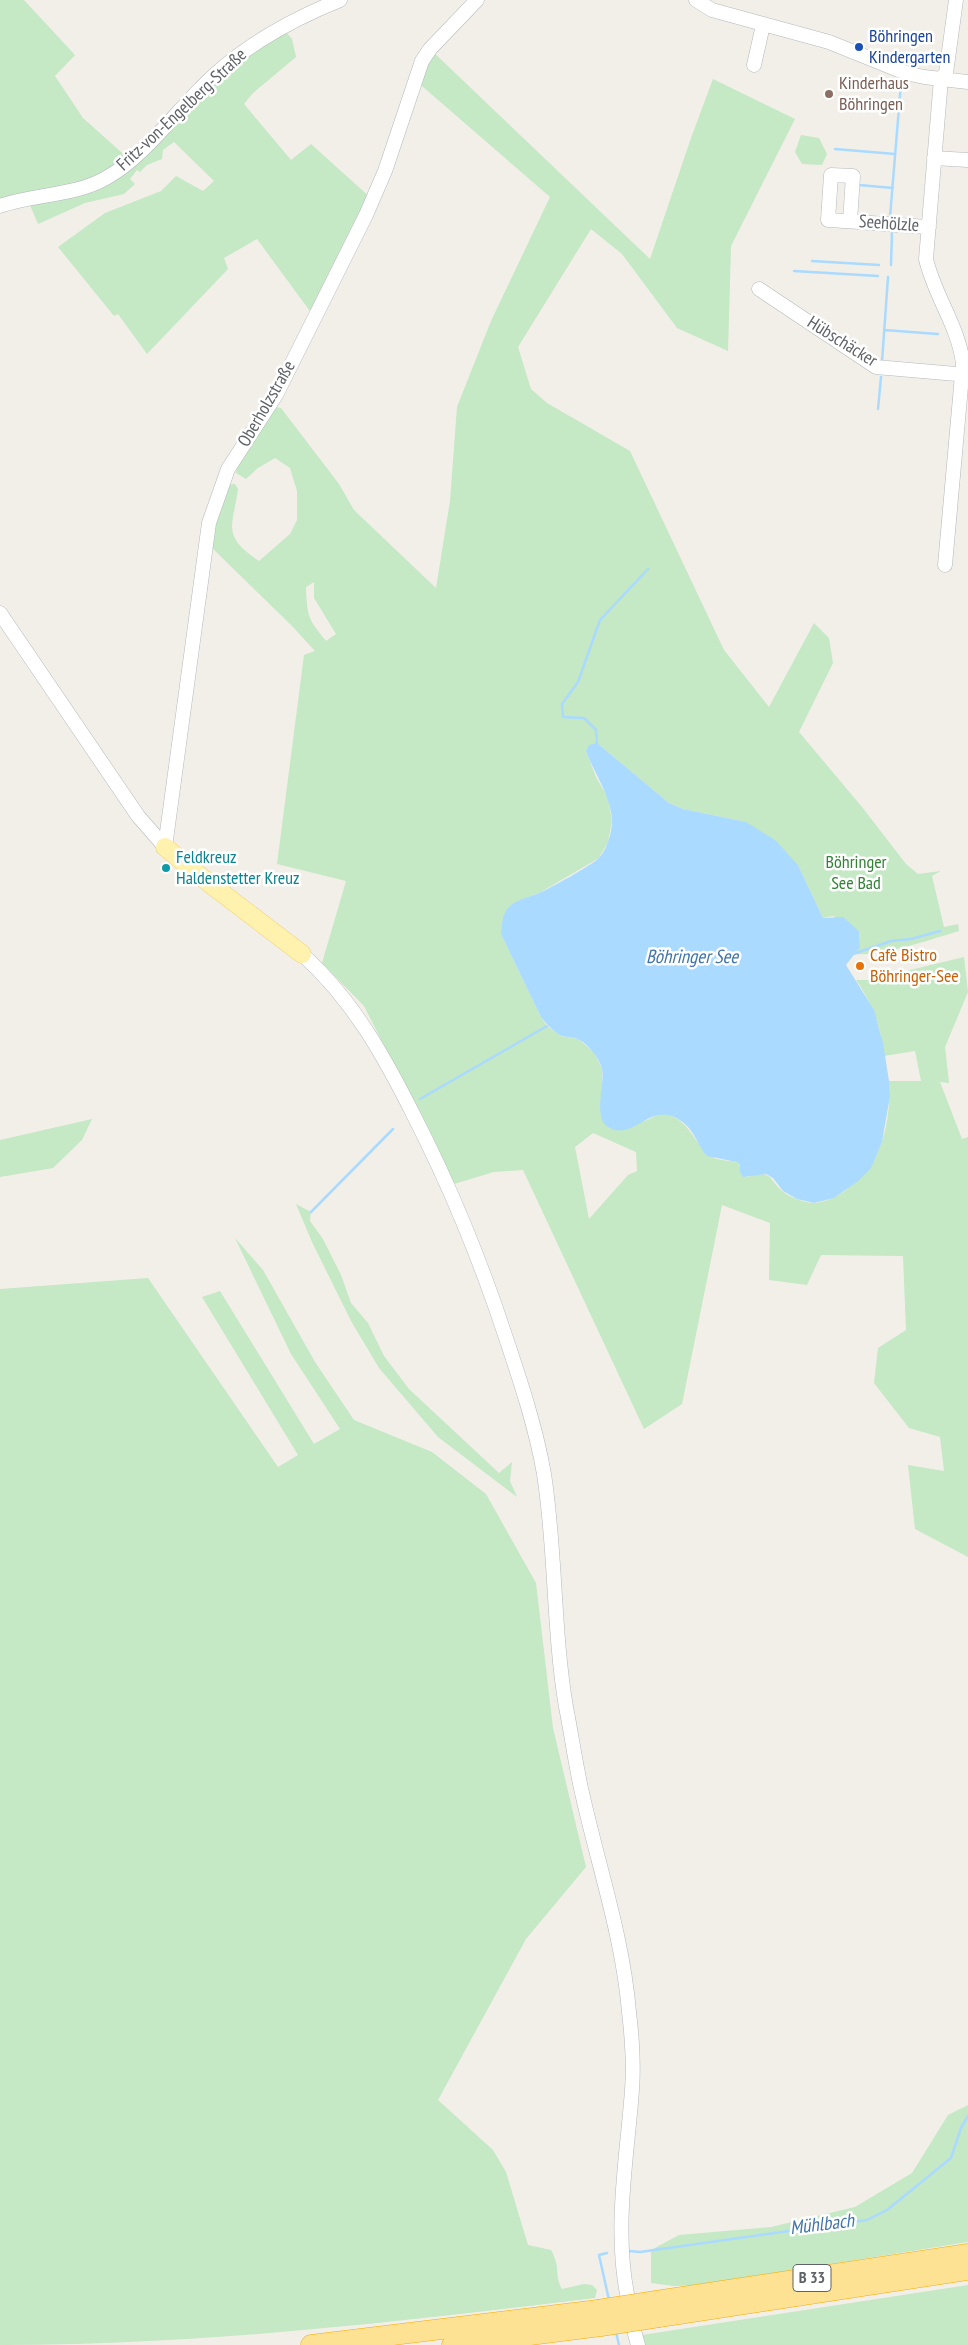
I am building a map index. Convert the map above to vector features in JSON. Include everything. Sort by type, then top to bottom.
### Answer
[{"type":"highway","name":"B 33","points":[[452,2345],[968,2254]]},
{"type":"highway","name":"B 33","points":[[658,2309],[968,2270]]},
{"type":"highway","name":"B 33","points":[[311,2345],[599,2318]]},
{"type":"main road","points":[[165,847],[202,878],[302,954]]},
{"type":"street","name":"Fritz-von-Engelberg-Straße","points":[[0,206],[18,200],[75,189],[106,178],[151,141],[200,88],[227,64],[282,26],[340,0]]},
{"type":"street","name":"Oberholzstraße","points":[[165,847],[209,523],[216,498],[228,469],[276,395],[366,215],[385,171],[422,61],[430,49],[477,0]]},
{"type":"street","points":[[696,0],[714,5],[762,25],[829,42],[906,73],[968,82]]},
{"type":"street","points":[[945,565],[965,375],[960,345],[929,272],[926,259],[942,79],[946,73],[956,0]]},
{"type":"street","points":[[754,65],[762,25]]},
{"type":"street","points":[[934,158],[968,160]]},
{"type":"street","name":"Seehölzle","points":[[850,222],[929,227]]},
{"type":"street","name":"Hübschäcker","points":[[759,289],[876,367],[965,375]]},
{"type":"street","points":[[0,613],[138,816],[165,847]]},
{"type":"street","points":[[302,954],[357,1014],[378,1046],[423,1133],[469,1234],[491,1292],[532,1417],[548,1502],[556,1623],[564,1696],[582,1794],[618,1940],[629,2009],[632,2086],[620,2227],[623,2272],[627,2294]]},
{"type":"green space","points":[[0,0],[24,0],[75,55],[55,76],[83,118],[130,160],[227,64],[282,27],[292,39],[296,57],[253,93],[244,104],[291,160],[311,144],[372,199],[315,318],[257,239],[224,258],[228,269],[147,354],[118,314],[114,316],[58,247],[105,213],[161,191],[176,176],[203,191],[214,181],[174,142],[163,150],[162,159],[147,165],[140,172],[137,170],[130,179],[135,184],[124,194],[85,203],[38,224],[27,198],[0,206]]},
{"type":"green space","name":"Böhringer See Bad","points":[[430,49],[650,259],[713,79],[795,119],[731,246],[728,351],[677,328],[622,254],[591,229],[518,347],[531,389],[547,403],[630,451],[724,650],[769,707],[814,623],[829,638],[833,663],[799,732],[862,807],[906,864],[918,874],[941,871],[932,876],[944,927],[958,924],[959,931],[891,950],[877,953],[853,954],[860,946],[859,931],[833,916],[823,918],[798,865],[746,822],[683,809],[669,803],[597,743],[586,751],[596,777],[608,798],[612,821],[608,842],[599,858],[541,892],[518,901],[501,934],[547,1026],[562,1036],[578,1039],[594,1052],[602,1069],[602,1119],[637,1122],[664,1114],[674,1117],[686,1126],[703,1149],[714,1158],[737,1162],[748,1177],[765,1174],[782,1191],[810,1203],[823,1202],[839,1195],[858,1180],[868,1168],[882,1142],[886,1128],[889,1081],[921,1081],[915,1051],[884,1056],[875,1016],[856,980],[869,980],[964,957],[968,992],[945,1047],[949,1083],[940,1082],[962,1139],[968,1137],[968,1557],[915,1529],[908,1465],[944,1471],[940,1437],[909,1428],[874,1383],[878,1348],[906,1330],[903,1256],[821,1255],[807,1285],[769,1280],[770,1223],[722,1205],[682,1404],[644,1429],[523,1170],[494,1172],[454,1184],[364,1006],[322,963],[346,881],[277,864],[304,655],[315,651],[210,546],[213,525],[227,485],[235,484],[238,489],[232,522],[234,537],[247,552],[259,561],[290,534],[297,520],[297,491],[290,468],[275,458],[258,468],[246,479],[236,473],[237,465],[274,407],[281,408],[339,484],[354,510],[436,588],[450,501],[457,407],[491,321],[550,197],[415,80]],"holes":[[[314,582],[314,598],[336,634],[326,641],[315,627],[308,611],[306,587]],[[593,1133],[636,1152],[637,1171],[628,1175],[589,1219],[575,1147]]]},
{"type":"green space","points":[[801,135],[819,138],[827,154],[822,165],[802,164],[795,152]]},
{"type":"green space","points":[[92,1119],[82,1140],[53,1168],[0,1177],[0,1140]]},
{"type":"green space","points":[[296,1204],[311,1212],[310,1221],[323,1239],[341,1275],[351,1303],[368,1323],[384,1356],[409,1389],[499,1473],[512,1462],[510,1481],[517,1497],[438,1437],[379,1368],[351,1321],[312,1242]]},
{"type":"green space","points":[[235,1238],[263,1270],[315,1362],[354,1420],[432,1452],[486,1494],[536,1583],[553,1728],[586,1867],[526,1939],[438,2100],[493,2150],[506,2172],[528,2245],[551,2250],[556,2261],[558,2279],[562,2289],[584,2284],[592,2285],[597,2290],[595,2298],[298,2330],[149,2341],[0,2345],[0,1289],[148,1278],[278,1467],[298,1455],[202,1297],[220,1291],[314,1444],[340,1429],[291,1354]]},
{"type":"green space","points":[[968,2105],[968,2242],[700,2285],[674,2286],[651,2283],[651,2250],[679,2235],[771,2227],[855,2207],[912,2173],[948,2115]]},
{"type":"green space","points":[[968,2285],[968,2345],[644,2345],[642,2335]]},
{"type":"water","name":"Böhringer See","points":[[597,743],[669,803],[683,809],[746,822],[775,840],[798,865],[823,918],[843,917],[859,931],[860,947],[846,965],[874,1010],[883,1043],[890,1096],[882,1142],[871,1168],[857,1182],[834,1198],[814,1203],[797,1199],[783,1191],[773,1178],[766,1174],[743,1177],[740,1172],[740,1165],[737,1162],[707,1156],[688,1127],[676,1118],[665,1115],[655,1116],[627,1129],[618,1130],[608,1127],[604,1123],[600,1109],[602,1069],[592,1050],[575,1038],[560,1035],[549,1027],[541,1017],[501,934],[503,920],[506,911],[511,905],[544,891],[580,871],[599,858],[605,850],[612,828],[611,810],[586,751],[589,745]]},
{"type":"waterway","points":[[890,217],[901,83]]},
{"type":"waterway","points":[[835,149],[895,154]]},
{"type":"waterway","points":[[859,185],[893,188]]},
{"type":"waterway","points":[[891,265],[892,232]]},
{"type":"waterway","points":[[812,261],[879,265]]},
{"type":"waterway","points":[[794,271],[878,276]]},
{"type":"waterway","points":[[882,362],[888,277]]},
{"type":"waterway","points":[[884,330],[938,334]]},
{"type":"waterway","points":[[878,409],[881,377]]},
{"type":"waterway","points":[[597,743],[596,730],[584,718],[563,717],[562,704],[578,682],[600,620],[648,569]]},
{"type":"waterway","points":[[853,954],[891,941],[911,939],[940,931]]},
{"type":"waterway","points":[[420,1099],[547,1026]]},
{"type":"waterway","points":[[311,1212],[393,1129]]},
{"type":"waterway","name":"Mühlbach","points":[[629,2251],[640,2252],[867,2220],[887,2210],[951,2158],[961,2128],[968,2116]]},
{"type":"waterway","name":"Mühlbach","points":[[607,2253],[599,2255],[609,2300]]},
{"type":"waterway","name":"Mühlbach","points":[[616,2332],[619,2345]]},
{"type":"place","name":"Böhringen Kindergarten","points":[[859,47]]},
{"type":"place","name":"Kinderhaus Böhringen","points":[[829,94]]},
{"type":"place","name":"Feldkreuz Haldenstetter Kreuz","points":[[166,868]]},
{"type":"place","name":"Cafè Bistro Böhringer-See","points":[[860,966]]}]
